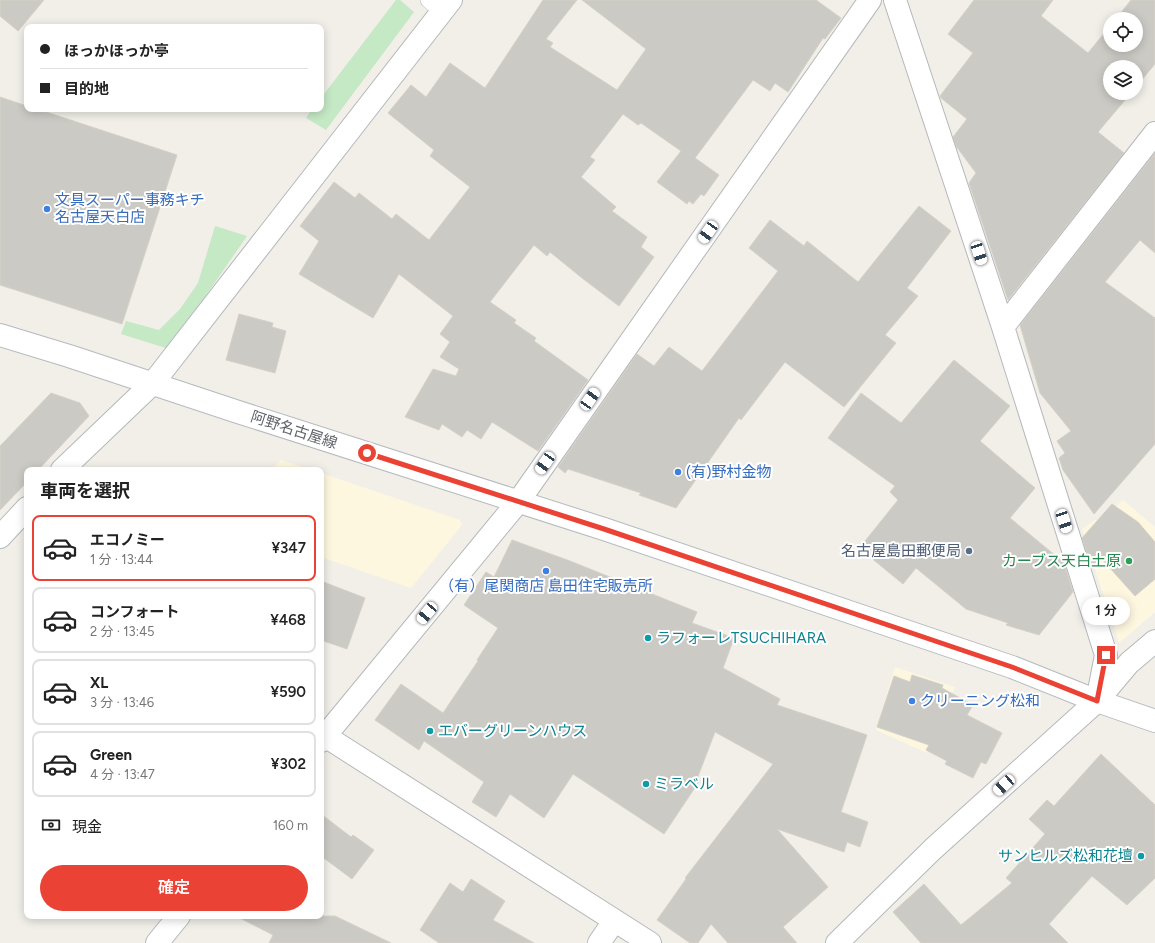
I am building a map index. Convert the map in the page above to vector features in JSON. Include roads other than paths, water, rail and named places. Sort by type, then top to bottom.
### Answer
[{"type":"street","points":[[324,737],[518,502],[870,0]]},
{"type":"street","points":[[895,0],[1003,327],[1106,655],[1097,701]]},
{"type":"street","points":[[65,467],[153,383],[440,4]]},
{"type":"street","points":[[1003,327],[1155,133]]},
{"type":"street","name":"阿野名古屋線","points":[[0,335],[70,356],[518,502],[1012,667],[1097,701],[1155,721]]},
{"type":"street","points":[[0,537],[24,511]]},
{"type":"street","points":[[837,943],[933,848],[1097,701],[1130,663],[1155,641]]},
{"type":"street","points":[[324,739],[650,943]]},
{"type":"street","points":[[157,943],[177,919]]},
{"type":"street","points":[[599,943],[614,921]]},
{"type":"place","name":"文具スーパー事務キチ 名古屋天白店","points":[[47,209]]},
{"type":"place","name":"(有)野村金物","points":[[678,472]]},
{"type":"place","name":"名古屋島田郵便局","points":[[969,551]]},
{"type":"place","name":"カーブス天白土原","points":[[1129,561]]},
{"type":"place","name":"（有）尾関商店 島田住宅販売所","points":[[546,571]]},
{"type":"place","name":"ラフォーレTSUCHIHARA","points":[[648,638]]},
{"type":"place","name":"クリーニング松和","points":[[912,701]]},
{"type":"place","name":"エバーグリーンハウス","points":[[430,731]]},
{"type":"place","name":"ミラベル","points":[[646,784]]},
{"type":"place","name":"サンヒルズ松和花壇","points":[[1141,856]]}]
